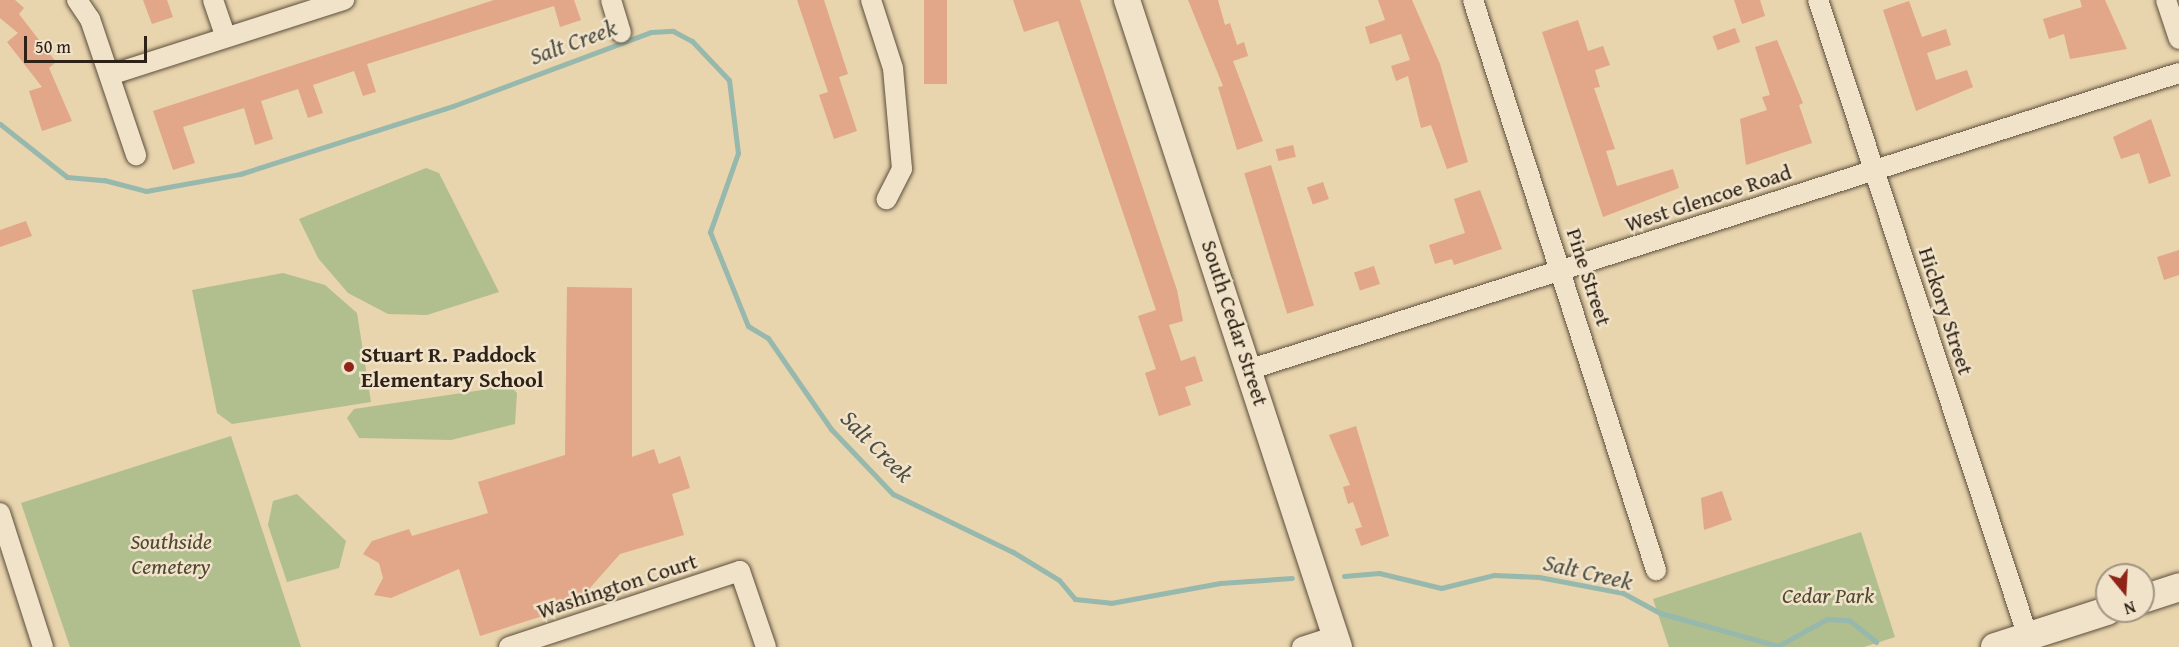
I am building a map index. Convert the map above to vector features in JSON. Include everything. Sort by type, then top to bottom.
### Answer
[{"type":"main road","points":[[2155,597],[2178,593]]},
{"type":"main road","points":[[1995,647],[2095,615]]},
{"type":"street","points":[[77,0],[110,75],[136,155]]},
{"type":"street","points":[[213,0],[226,37]]},
{"type":"street","points":[[110,75],[344,0]]},
{"type":"street","points":[[611,0],[621,33]]},
{"type":"street","points":[[872,0],[893,68],[902,169],[887,200]]},
{"type":"street","name":"South Cedar Street","points":[[1126,0],[1251,369],[1337,642]]},
{"type":"street","name":"Pine Street","points":[[1473,0],[1562,270],[1656,570]]},
{"type":"street","name":"Hickory Street","points":[[1818,0],[2028,637]]},
{"type":"street","points":[[2166,0],[2179,39]]},
{"type":"street","name":"West Glencoe Road","points":[[1251,369],[2179,73]]},
{"type":"street","points":[[0,513],[43,647]]},
{"type":"street","name":"Washington Court","points":[[509,647],[740,571],[766,647]]},
{"type":"street","points":[[1302,647],[1337,642]]},
{"type":"green space","points":[[426,168],[439,173],[499,292],[427,315],[388,314],[348,293],[318,258],[299,219]]},
{"type":"green space","points":[[283,273],[325,285],[357,313],[371,402],[232,424],[217,413],[192,290]]},
{"type":"green space","points":[[500,375],[517,393],[515,424],[451,440],[359,438],[347,418],[354,409],[489,389]]},
{"type":"green space","name":"Southside Cemetery","points":[[231,436],[301,647],[70,647],[21,503]]},
{"type":"green space","points":[[297,494],[346,541],[339,568],[287,582],[268,525],[273,501]]},
{"type":"green space","name":"Cedar Park","points":[[1861,532],[1895,637],[1864,647],[1669,647],[1653,599]]},
{"type":"building","points":[[0,0],[15,0],[24,8],[19,14],[56,62],[49,68],[72,121],[42,131],[29,91],[42,87],[7,42],[18,33],[0,18]]},
{"type":"building","points":[[143,0],[167,0],[173,17],[152,24]]},
{"type":"building","points":[[494,0],[574,0],[581,20],[560,27],[554,6],[367,64],[376,92],[363,96],[354,71],[313,85],[323,113],[308,118],[298,89],[261,101],[273,139],[255,145],[244,108],[183,127],[195,163],[173,170],[153,111]]},
{"type":"building","points":[[797,0],[824,0],[848,74],[839,77],[857,131],[834,139],[819,95],[828,92]]},
{"type":"building","points":[[924,0],[947,0],[947,84],[924,84]]},
{"type":"building","points":[[1013,0],[1080,0],[1177,290],[1183,321],[1169,325],[1181,361],[1195,356],[1203,381],[1185,387],[1191,405],[1159,416],[1145,373],[1156,369],[1138,316],[1156,310],[1058,21],[1024,32]]},
{"type":"building","points":[[1188,0],[1218,0],[1225,25],[1230,23],[1237,45],[1244,42],[1248,56],[1233,61],[1263,141],[1237,150],[1218,87],[1223,86]]},
{"type":"building","points":[[1378,0],[1412,0],[1440,64],[1468,162],[1447,169],[1431,125],[1421,128],[1408,76],[1396,81],[1391,66],[1410,60],[1401,34],[1370,44],[1365,27],[1385,20]]},
{"type":"building","points":[[1734,0],[1760,0],[1765,16],[1742,24]]},
{"type":"building","points":[[2080,0],[2105,0],[2127,49],[2070,59],[2064,34],[2049,39],[2043,19],[2082,7]]},
{"type":"building","points":[[1909,1],[1922,37],[1946,29],[1951,45],[1927,53],[1936,80],[1967,70],[1973,87],[1916,111],[1883,10]]},
{"type":"building","points":[[1578,20],[1588,51],[1603,46],[1610,65],[1595,70],[1600,87],[1594,88],[1615,149],[1606,151],[1617,186],[1673,169],[1679,188],[1603,217],[1542,32]]},
{"type":"building","points":[[1735,28],[1740,42],[1718,50],[1712,36]]},
{"type":"building","points":[[1777,40],[1803,103],[1799,105],[1812,143],[1746,165],[1740,119],[1767,110],[1762,97],[1770,95],[1755,47]]},
{"type":"building","points":[[2151,119],[2171,176],[2149,184],[2139,153],[2121,159],[2113,137]]},
{"type":"building","points":[[1293,145],[1296,157],[1278,161],[1276,149]]},
{"type":"building","points":[[1271,165],[1314,306],[1287,314],[1244,173]]},
{"type":"building","points":[[1323,182],[1329,199],[1313,205],[1307,188]]},
{"type":"building","points":[[1480,190],[1502,249],[1454,265],[1452,259],[1435,264],[1429,245],[1465,233],[1454,199]]},
{"type":"building","points":[[26,221],[32,236],[0,247],[0,230]]},
{"type":"building","points":[[2179,250],[2179,275],[2164,280],[2157,257]]},
{"type":"building","points":[[1374,266],[1380,284],[1360,291],[1354,272]]},
{"type":"building","points":[[567,287],[632,288],[632,457],[654,449],[659,464],[680,456],[690,488],[672,494],[684,535],[620,554],[574,606],[480,636],[459,569],[391,598],[374,595],[383,578],[379,563],[363,554],[372,541],[409,529],[412,536],[488,513],[478,482],[565,455]]},
{"type":"building","points":[[1356,426],[1389,536],[1361,546],[1355,529],[1362,527],[1353,502],[1348,504],[1343,487],[1350,485],[1329,435]]},
{"type":"building","points":[[1722,491],[1732,520],[1704,530],[1701,498]]},
{"type":"waterway","name":"Salt Creek","points":[[0,124],[67,177],[104,180],[146,191],[240,174],[453,106],[651,32],[673,31],[692,41],[729,80],[738,153],[710,232],[748,326],[768,338],[831,429],[893,494],[1013,552],[1059,580],[1075,599],[1111,603],[1220,583],[1292,578]]},
{"type":"waterway","name":"Salt Creek","points":[[1344,576],[1379,573],[1441,588],[1494,575],[1539,577],[1623,593],[1660,613],[1778,646],[1827,619],[1849,620],[1876,642]]},
{"type":"place","name":"Stuart R. Paddock Elementary School","points":[[349,367]]}]
